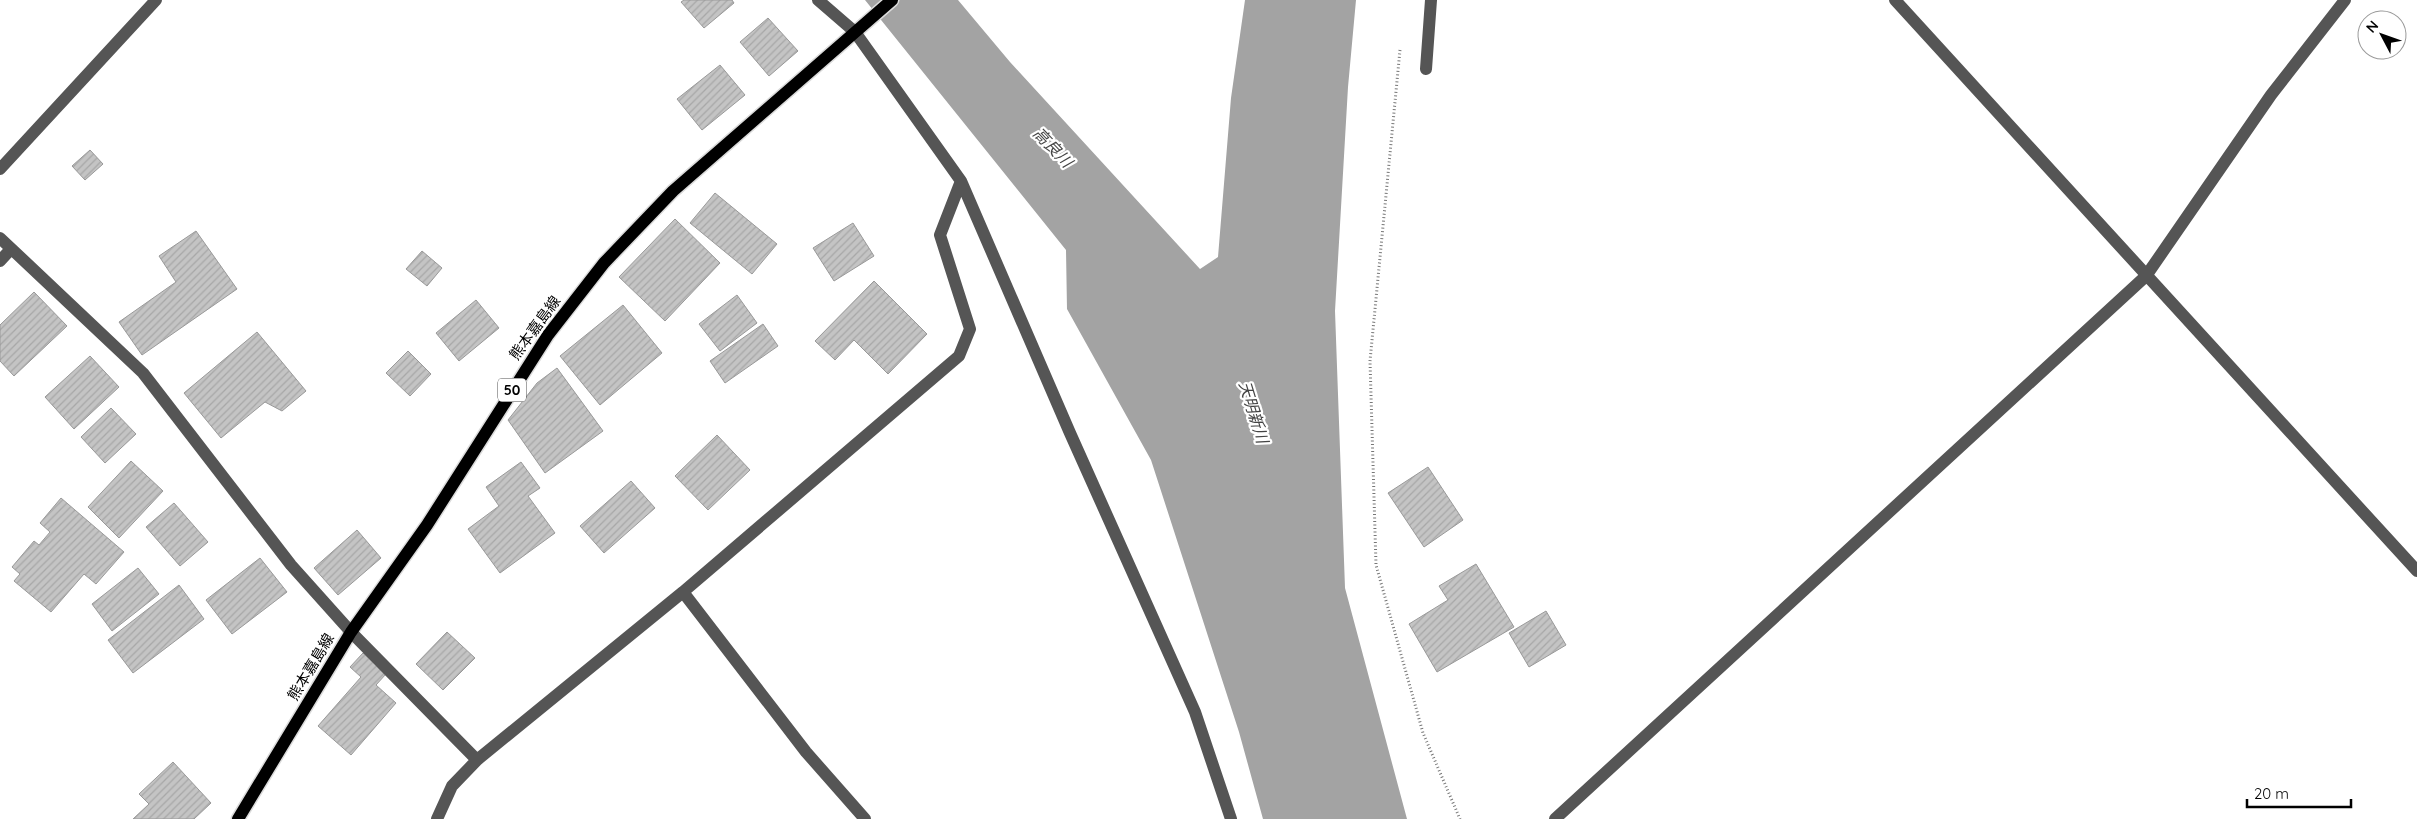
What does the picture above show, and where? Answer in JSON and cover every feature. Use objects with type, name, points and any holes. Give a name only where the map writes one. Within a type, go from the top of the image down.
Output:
[{"type":"main road","name":"熊本嘉島線","points":[[238,819],[351,632],[427,525],[548,335],[604,264],[673,191],[892,0]]},
{"type":"street","points":[[0,169],[156,0]]},
{"type":"street","points":[[818,0],[859,29],[961,181],[1194,712],[1231,819]]},
{"type":"street","points":[[1426,69],[1431,0]]},
{"type":"street","points":[[1895,0],[2417,571]]},
{"type":"street","points":[[1555,819],[2146,276],[2271,95],[2345,0]]},
{"type":"street","points":[[436,819],[452,786],[477,760],[682,592],[959,356],[970,329],[940,235],[961,181]]},
{"type":"street","points":[[0,238],[143,373],[291,565],[351,632],[477,760]]},
{"type":"street","points":[[0,262],[11,249]]},
{"type":"street","points":[[682,592],[806,752],[865,819]]},
{"type":"path","points":[[1400,49],[1370,361],[1376,565],[1423,734],[1460,819]]},
{"type":"water","points":[[865,0],[958,0],[1010,62],[1200,269],[1218,257],[1231,98],[1245,0],[1356,0],[1348,87],[1335,311],[1345,588],[1407,819],[1263,819],[1239,732],[1151,460],[1067,309],[1066,250]]},
{"type":"building","points":[[684,0],[732,0],[734,3],[704,28],[681,2]]},
{"type":"building","points":[[768,18],[798,51],[769,76],[740,42]]},
{"type":"building","points":[[720,65],[745,95],[702,130],[677,99]]},
{"type":"building","points":[[90,150],[103,164],[85,180],[72,166]]},
{"type":"building","points":[[715,193],[777,244],[752,274],[690,223]]},
{"type":"building","points":[[675,219],[720,263],[665,321],[619,277]]},
{"type":"building","points":[[853,223],[874,256],[834,281],[813,248]]},
{"type":"building","points":[[196,231],[237,289],[142,355],[119,322],[176,282],[159,256]]},
{"type":"building","points":[[422,251],[442,268],[427,286],[406,269]]},
{"type":"building","points":[[874,281],[927,334],[888,374],[854,340],[835,360],[815,341]]},
{"type":"building","points":[[34,292],[67,326],[14,376],[0,361],[0,325]]},
{"type":"building","points":[[737,295],[757,323],[720,351],[699,324]]},
{"type":"building","points":[[476,300],[499,328],[459,361],[436,333]]},
{"type":"building","points":[[623,305],[662,353],[600,405],[560,356]]},
{"type":"building","points":[[763,324],[778,346],[725,383],[710,361]]},
{"type":"building","points":[[257,332],[306,391],[282,411],[265,402],[221,438],[184,393]]},
{"type":"building","points":[[408,351],[431,374],[410,396],[386,373]]},
{"type":"building","points":[[90,356],[119,387],[74,429],[45,397]]},
{"type":"building","points":[[557,368],[603,431],[545,473],[508,420],[537,383]]},
{"type":"building","points":[[111,408],[136,434],[105,463],[81,437]]},
{"type":"building","points":[[717,435],[750,470],[708,510],[675,476]]},
{"type":"building","points":[[131,461],[163,491],[119,538],[88,507]]},
{"type":"building","points":[[521,462],[540,488],[528,496],[555,533],[500,573],[468,529],[499,506],[486,487]]},
{"type":"building","points":[[1428,467],[1463,520],[1424,547],[1388,493]]},
{"type":"building","points":[[631,481],[655,508],[604,553],[580,526]]},
{"type":"building","points":[[61,498],[124,552],[96,584],[84,574],[51,612],[14,581],[20,574],[12,567],[34,541],[39,545],[50,532],[40,523]]},
{"type":"building","points":[[174,503],[208,542],[180,566],[146,527]]},
{"type":"building","points":[[357,530],[381,558],[338,595],[314,568]]},
{"type":"building","points":[[260,558],[287,592],[232,634],[206,600]]},
{"type":"building","points":[[1476,564],[1514,627],[1437,672],[1409,624],[1448,600],[1439,586]]},
{"type":"building","points":[[138,568],[159,594],[112,631],[92,604]]},
{"type":"building","points":[[179,585],[204,619],[133,673],[108,640]]},
{"type":"building","points":[[1546,611],[1566,645],[1529,667],[1509,633]]},
{"type":"building","points":[[447,632],[475,658],[443,690],[416,664]]},
{"type":"building","points":[[363,653],[386,674],[376,685],[396,703],[351,755],[318,726],[361,677],[350,667]]},
{"type":"building","points":[[173,762],[211,803],[194,819],[133,819],[149,804],[139,794]]},
{"type":"water label","name":"高良川","points":[[1053,147]]},
{"type":"water label","name":"天明新川","points":[[1254,412]]}]
